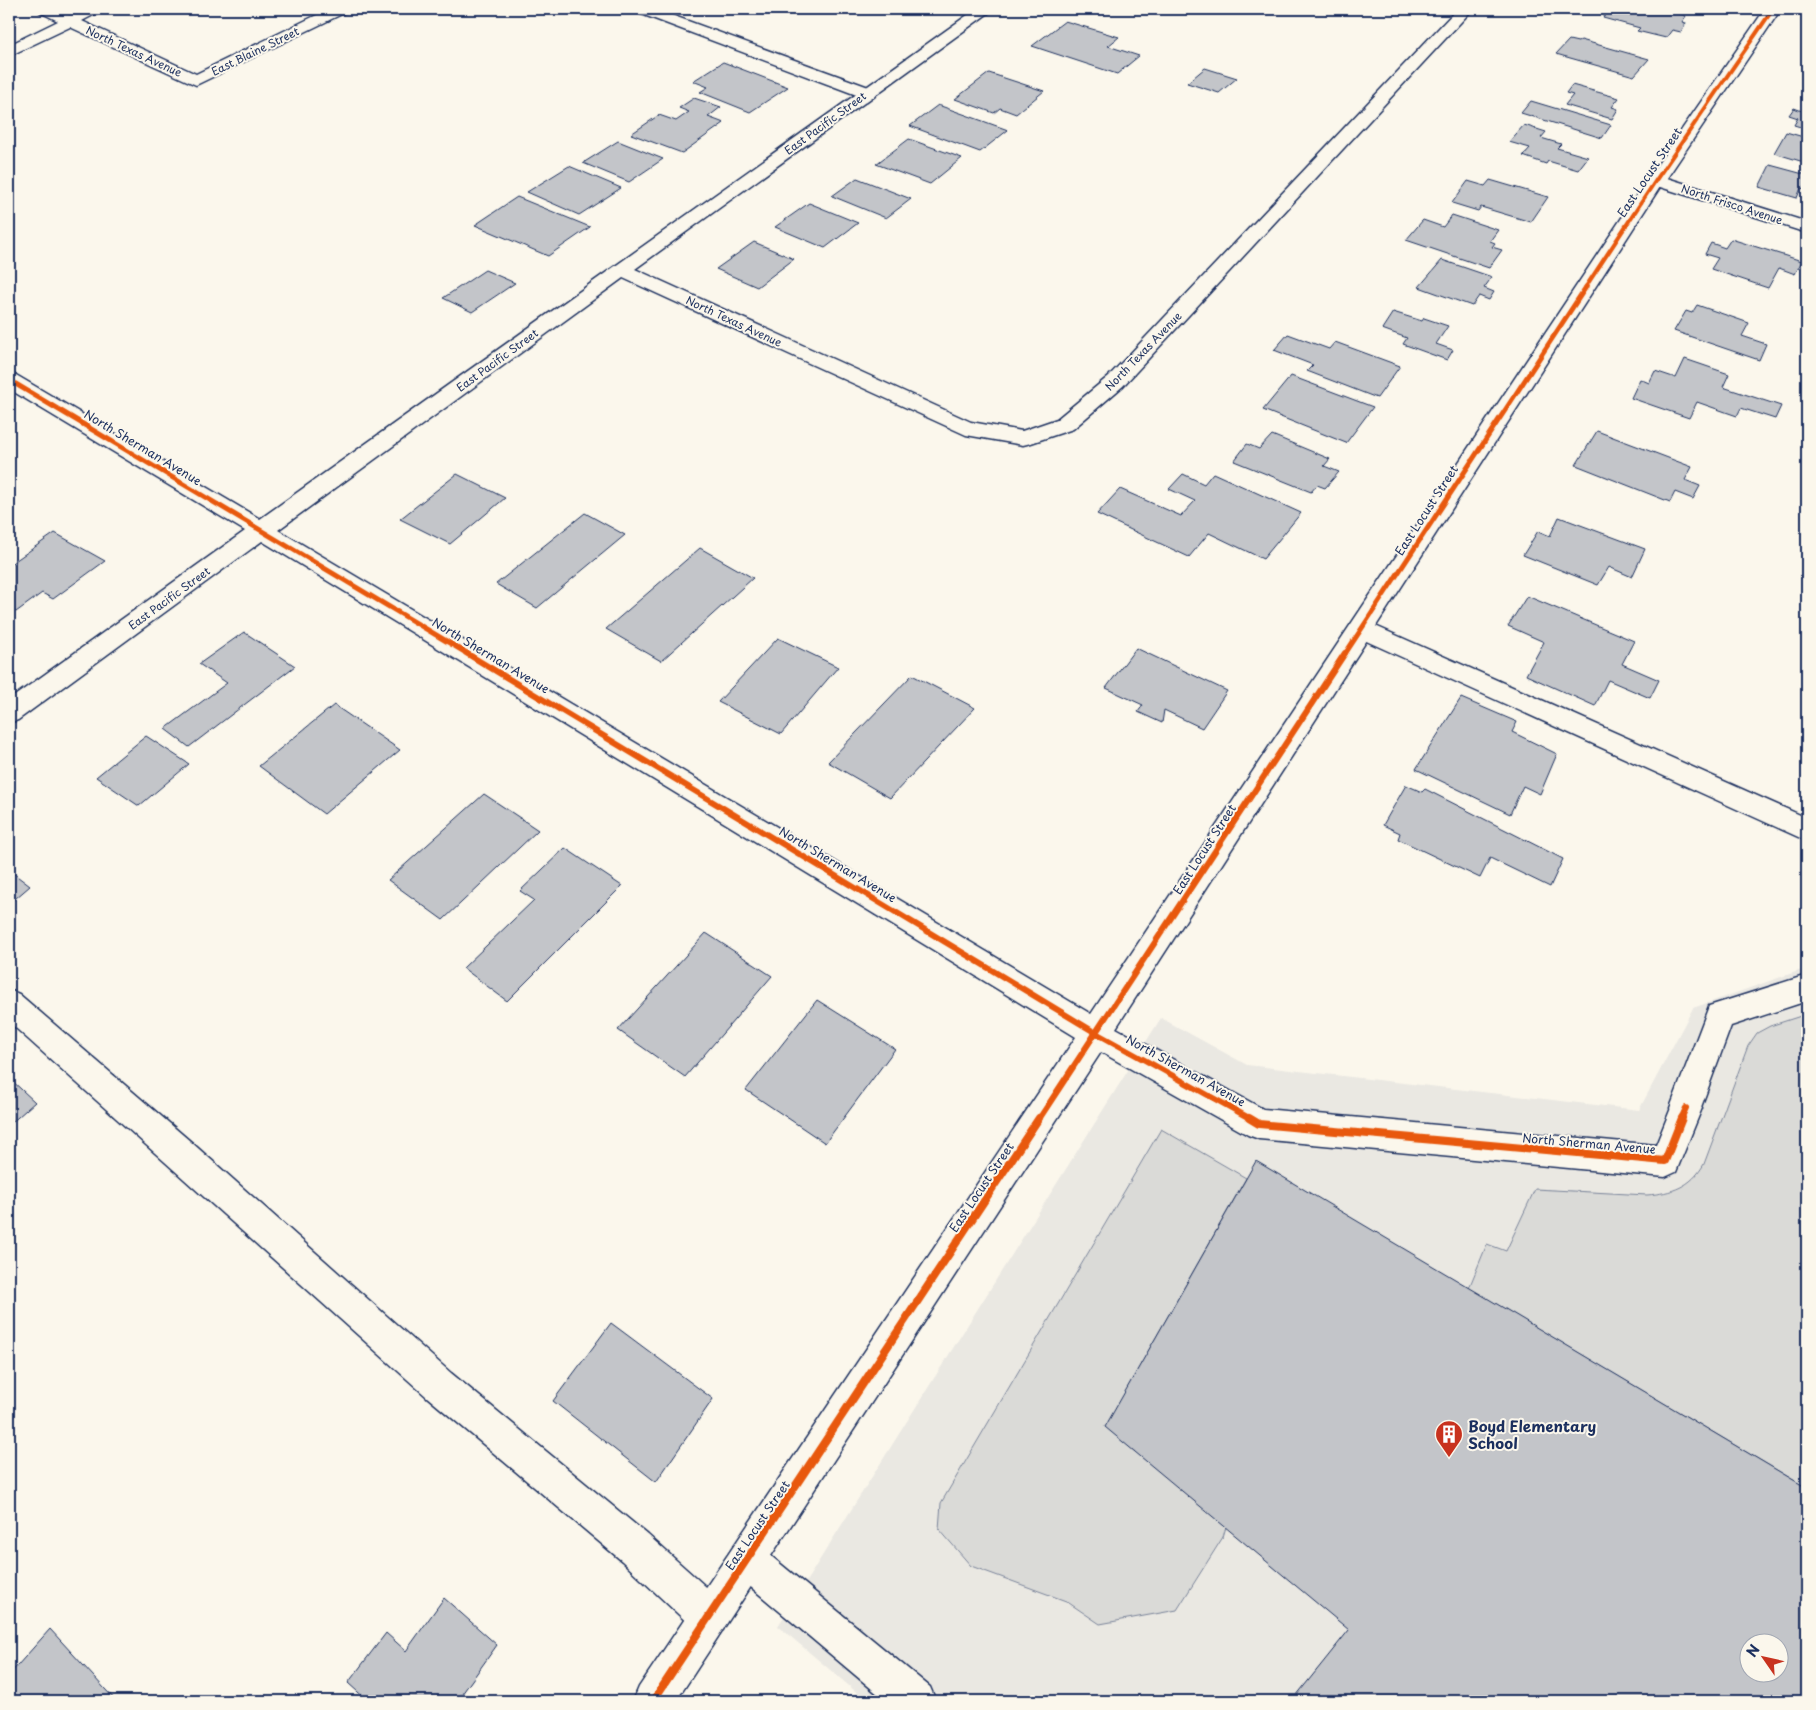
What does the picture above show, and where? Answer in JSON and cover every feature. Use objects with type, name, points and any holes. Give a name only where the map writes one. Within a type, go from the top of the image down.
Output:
[{"type":"street","name":"North Texas Avenue","points":[[45,9],[196,80]]},
{"type":"street","points":[[9,51],[94,9]]},
{"type":"street","name":"East Blaine Street","points":[[196,80],[341,9]]},
{"type":"street","points":[[641,9],[868,93]]},
{"type":"street","name":"East Pacific Street","points":[[9,713],[621,270],[986,9]]},
{"type":"street","name":"North Texas Avenue","points":[[621,270],[966,428],[1023,438],[1065,424],[1116,381],[1465,9]]},
{"type":"street","name":"East Locust Street","points":[[653,1701],[1096,1033],[1656,180],[1773,9]]},
{"type":"street","name":"North Frisco Avenue","points":[[1656,180],[1807,228]]},
{"type":"street","name":"North Sherman Avenue","points":[[9,380],[262,530],[1096,1033],[1259,1124],[1665,1161],[1720,1016],[1807,988]]},
{"type":"street","points":[[1362,629],[1807,830]]},
{"type":"street","points":[[9,1003],[187,1159],[439,1385],[635,1548],[709,1616]]},
{"type":"street","points":[[747,1560],[916,1701]]},
{"type":"shaded area","points":[[1807,968],[1807,1701],[867,1701],[778,1626],[1161,1018],[1247,1065],[1639,1110],[1693,1008]]},
{"type":"shaded area","points":[[1807,1014],[1807,1488],[1469,1288],[1487,1244],[1506,1251],[1535,1189],[1647,1195],[1665,1193],[1687,1183],[1699,1172],[1704,1164],[1748,1046],[1757,1033],[1770,1026]]},
{"type":"shaded area","points":[[1161,1129],[1246,1178],[1128,1387],[1226,1527],[1223,1537],[1177,1610],[1100,1624],[1066,1601],[971,1566],[939,1529],[941,1503]]},
{"type":"building","points":[[1610,9],[1666,9],[1686,16],[1682,22],[1686,23],[1681,32],[1672,30],[1666,38],[1637,31],[1640,28],[1603,18]]},
{"type":"building","points":[[1065,21],[1119,37],[1108,46],[1139,56],[1117,74],[1032,46]]},
{"type":"building","points":[[1569,40],[1578,42],[1581,40],[1649,59],[1634,76],[1556,54]]},
{"type":"building","points":[[723,62],[788,87],[750,112],[700,92],[708,87],[693,81]]},
{"type":"building","points":[[1205,68],[1237,78],[1219,93],[1187,83]]},
{"type":"building","points":[[989,73],[1044,91],[1016,114],[1000,108],[994,113],[955,99]]},
{"type":"building","points":[[1572,85],[1619,98],[1612,107],[1618,109],[1612,119],[1565,105],[1573,95],[1566,93]]},
{"type":"building","points":[[694,98],[721,107],[708,117],[724,123],[682,153],[631,134],[659,115],[676,121],[689,112],[679,108]]},
{"type":"building","points":[[1531,101],[1611,125],[1602,138],[1521,113]]},
{"type":"building","points":[[938,105],[1008,130],[980,152],[910,126]]},
{"type":"building","points":[[1805,106],[1807,107],[1807,129],[1794,125],[1798,118],[1789,115],[1794,108],[1802,111]]},
{"type":"building","points":[[1524,125],[1546,132],[1541,138],[1561,144],[1557,148],[1588,157],[1578,170],[1548,161],[1546,164],[1523,156],[1530,148],[1509,142]]},
{"type":"building","points":[[1786,132],[1807,138],[1807,163],[1774,153]]},
{"type":"building","points":[[909,139],[962,158],[930,184],[876,164]]},
{"type":"building","points":[[618,141],[663,159],[629,182],[583,163]]},
{"type":"building","points":[[1770,165],[1807,175],[1807,190],[1801,188],[1797,198],[1759,187]]},
{"type":"building","points":[[569,166],[621,188],[579,215],[527,192]]},
{"type":"building","points":[[857,178],[911,199],[886,218],[832,196]]},
{"type":"building","points":[[1490,180],[1548,197],[1531,222],[1481,207],[1478,211],[1452,203],[1468,181],[1485,186]]},
{"type":"building","points":[[517,197],[590,227],[548,256],[475,225]]},
{"type":"building","points":[[809,203],[858,223],[825,248],[775,227]]},
{"type":"building","points":[[1452,215],[1498,230],[1490,241],[1495,243],[1492,247],[1502,250],[1489,268],[1406,240],[1423,220],[1443,227]]},
{"type":"building","points":[[1731,239],[1802,261],[1795,274],[1779,268],[1768,288],[1711,269],[1718,258],[1705,254],[1711,243],[1725,248]]},
{"type":"building","points":[[754,242],[794,259],[757,287],[716,269]]},
{"type":"building","points":[[1442,260],[1492,277],[1484,288],[1494,292],[1489,300],[1479,296],[1472,306],[1419,287]]},
{"type":"building","points":[[485,270],[515,283],[472,312],[443,298]]},
{"type":"building","points":[[1697,305],[1749,323],[1742,336],[1766,344],[1759,360],[1674,331],[1686,311],[1692,313]]},
{"type":"building","points":[[1393,312],[1422,321],[1424,318],[1448,326],[1436,344],[1453,350],[1447,360],[1403,344],[1407,338],[1382,329]]},
{"type":"building","points":[[1288,334],[1329,349],[1335,342],[1400,366],[1377,398],[1307,371],[1313,365],[1274,350]]},
{"type":"building","points":[[1685,359],[1729,374],[1723,387],[1781,406],[1775,419],[1741,408],[1737,416],[1697,402],[1689,418],[1631,398],[1640,379],[1649,383],[1655,371],[1676,378]]},
{"type":"building","points":[[1291,376],[1373,407],[1346,443],[1263,410]]},
{"type":"building","points":[[1597,431],[1692,467],[1685,480],[1700,486],[1693,499],[1675,492],[1670,502],[1576,465]]},
{"type":"building","points":[[1272,435],[1330,459],[1324,466],[1339,472],[1325,488],[1317,485],[1311,492],[1234,461],[1247,444],[1259,449]]},
{"type":"building","points":[[1213,473],[1301,513],[1263,559],[1209,533],[1189,557],[1097,514],[1120,489],[1181,516],[1195,501],[1169,489],[1183,474],[1204,484]]},
{"type":"building","points":[[457,474],[505,498],[450,544],[400,519]]},
{"type":"building","points":[[585,513],[625,535],[537,608],[496,584]]},
{"type":"building","points":[[1559,517],[1645,549],[1632,577],[1609,567],[1598,585],[1523,555],[1538,531],[1550,536]]},
{"type":"building","points":[[55,533],[105,561],[53,599],[42,593],[16,612],[9,608],[9,565]]},
{"type":"building","points":[[700,548],[753,578],[661,661],[606,629]]},
{"type":"building","points":[[1527,596],[1634,641],[1622,664],[1659,680],[1650,698],[1608,680],[1595,706],[1526,675],[1544,642],[1508,626]]},
{"type":"building","points":[[244,632],[295,666],[189,747],[165,729],[227,683],[199,664]]},
{"type":"building","points":[[778,638],[838,667],[781,734],[718,702]]},
{"type":"building","points":[[1136,648],[1227,691],[1202,728],[1164,710],[1162,723],[1138,712],[1143,705],[1106,688]]},
{"type":"building","points":[[912,675],[975,708],[890,798],[828,762]]},
{"type":"building","points":[[1461,698],[1517,722],[1512,732],[1557,754],[1540,794],[1523,786],[1510,814],[1416,769]]},
{"type":"building","points":[[334,705],[400,750],[324,814],[259,766]]},
{"type":"building","points":[[146,736],[189,764],[139,806],[96,777]]},
{"type":"building","points":[[1406,785],[1422,792],[1425,789],[1563,859],[1550,887],[1490,858],[1480,878],[1398,839],[1400,833],[1383,825]]},
{"type":"building","points":[[484,794],[538,830],[443,920],[388,880]]},
{"type":"building","points":[[565,848],[622,886],[507,1001],[463,968],[534,900],[520,891]]},
{"type":"building","points":[[9,870],[30,886],[9,904]]},
{"type":"building","points":[[706,933],[772,976],[685,1077],[618,1030]]},
{"type":"building","points":[[817,1000],[895,1049],[825,1143],[746,1090]]},
{"type":"building","points":[[9,1078],[35,1102],[9,1125]]},
{"type":"building","name":"Boyd Elementary School","points":[[1256,1161],[1807,1488],[1807,1701],[1292,1701],[1349,1630],[1105,1427]]},
{"type":"building","points":[[611,1323],[713,1399],[656,1482],[553,1401]]},
{"type":"building","points":[[444,1598],[497,1645],[457,1701],[368,1701],[348,1683],[386,1633],[406,1651]]},
{"type":"building","points":[[50,1629],[116,1701],[9,1701],[9,1675]]},
{"type":"cycle path","points":[[653,1701],[1096,1033],[1656,180],[1773,9]]},
{"type":"cycle path","points":[[9,380],[1096,1033],[1259,1124],[1665,1161],[1686,1108]]},
{"type":"place","name":"Boyd Elementary School","points":[[1449,1458]]}]
